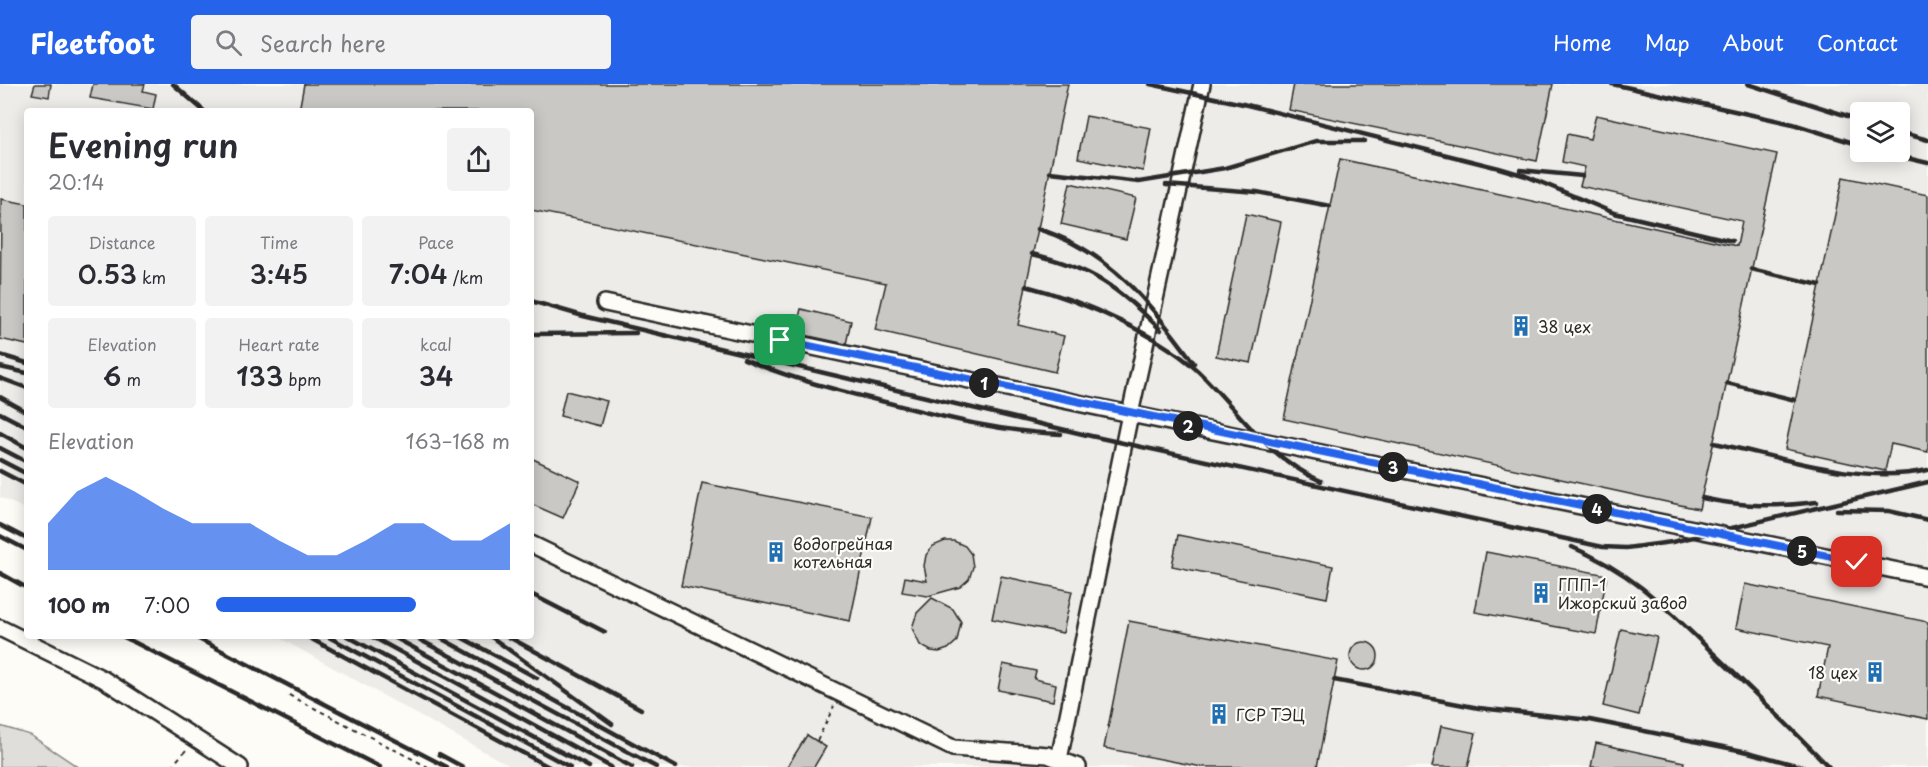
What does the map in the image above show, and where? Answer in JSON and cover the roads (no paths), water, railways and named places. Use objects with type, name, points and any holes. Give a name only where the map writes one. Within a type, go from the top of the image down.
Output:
[{"type":"lane","points":[[1059,759],[1130,414],[1202,84]]},
{"type":"lane","points":[[605,303],[1130,414],[1928,577]]},
{"type":"lane","points":[[534,545],[953,748],[1048,754],[1078,767]]},
{"type":"lane","points":[[0,628],[103,679],[240,767]]},
{"type":"railway","points":[[173,84],[201,108]]},
{"type":"railway","points":[[1150,84],[1243,104],[1499,168],[1526,176],[1614,213],[1732,241]]},
{"type":"railway","points":[[1612,84],[1793,124],[1850,142]]},
{"type":"railway","points":[[1748,84],[1850,117]]},
{"type":"railway","points":[[1910,135],[1928,140]]},
{"type":"railway","points":[[1050,172],[1139,182],[1225,168],[1316,141],[1364,141]]},
{"type":"railway","points":[[1910,159],[1928,163]]},
{"type":"railway","points":[[1520,170],[1582,176]]},
{"type":"railway","points":[[1166,185],[1257,192],[1330,206]]},
{"type":"railway","points":[[1038,229],[1063,238],[1086,251],[1127,282],[1162,321],[1194,363]]},
{"type":"railway","points":[[1032,254],[1088,273],[1117,291],[1161,330]]},
{"type":"railway","points":[[1751,269],[1820,285]]},
{"type":"railway","points":[[1026,286],[1096,310],[1121,321],[1168,348],[1205,378],[1272,449],[1303,472],[1321,481]]},
{"type":"railway","points":[[534,302],[583,316],[1091,436],[1603,547],[1626,548],[1672,542],[1928,482]]},
{"type":"railway","points":[[534,334],[636,333]]},
{"type":"railway","points":[[0,355],[24,362]]},
{"type":"railway","points":[[744,359],[816,384],[932,414],[996,427],[1061,434]]},
{"type":"railway","points":[[0,367],[24,372]]},
{"type":"railway","points":[[0,378],[24,387]]},
{"type":"railway","points":[[1727,383],[1795,400]]},
{"type":"railway","points":[[0,397],[24,410]]},
{"type":"railway","points":[[0,413],[24,425]]},
{"type":"railway","points":[[0,433],[24,446]]},
{"type":"railway","points":[[1714,443],[1847,472],[1901,474],[1928,470]]},
{"type":"railway","points":[[0,448],[24,460]]},
{"type":"railway","points":[[0,460],[24,472]]},
{"type":"railway","points":[[0,471],[24,483]]},
{"type":"railway","points":[[1702,498],[1760,505],[1817,502]]},
{"type":"railway","points":[[1837,510],[1889,511],[1928,520]]},
{"type":"railway","points":[[0,525],[24,537]]},
{"type":"railway","points":[[0,536],[24,548]]},
{"type":"railway","points":[[1572,547],[1614,568],[1649,593],[1829,767]]},
{"type":"railway","points":[[0,573],[24,586]]},
{"type":"railway","points":[[534,596],[605,632]]},
{"type":"railway","points":[[128,639],[380,767]]},
{"type":"railway","points":[[199,639],[447,767]]},
{"type":"railway","points":[[312,639],[549,767]]},
{"type":"railway","points":[[333,639],[570,767]]},
{"type":"railway","points":[[353,639],[589,767]]},
{"type":"railway","points":[[376,639],[611,767]]},
{"type":"railway","points":[[397,639],[632,767]]},
{"type":"railway","points":[[419,639],[656,767]]},
{"type":"railway","points":[[442,639],[676,767]]},
{"type":"railway","points":[[465,639],[537,678]]},
{"type":"railway","points":[[494,639],[612,724]]},
{"type":"railway","points":[[513,639],[641,709]]},
{"type":"railway","points":[[1334,680],[1479,708],[1590,720],[1748,752],[1803,767]]},
{"type":"railway","points":[[439,754],[463,767]]},
{"type":"place","name":"38 цех","points":[[1521,326]]},
{"type":"place","name":"водогрейная котельная","points":[[776,552]]},
{"type":"place","name":"ГПП-1 Ижорский завод","points":[[1541,593]]},
{"type":"place","name":"18 цех","points":[[1875,672]]},
{"type":"place","name":"ГСР ТЭЦ","points":[[1219,714]]}]
